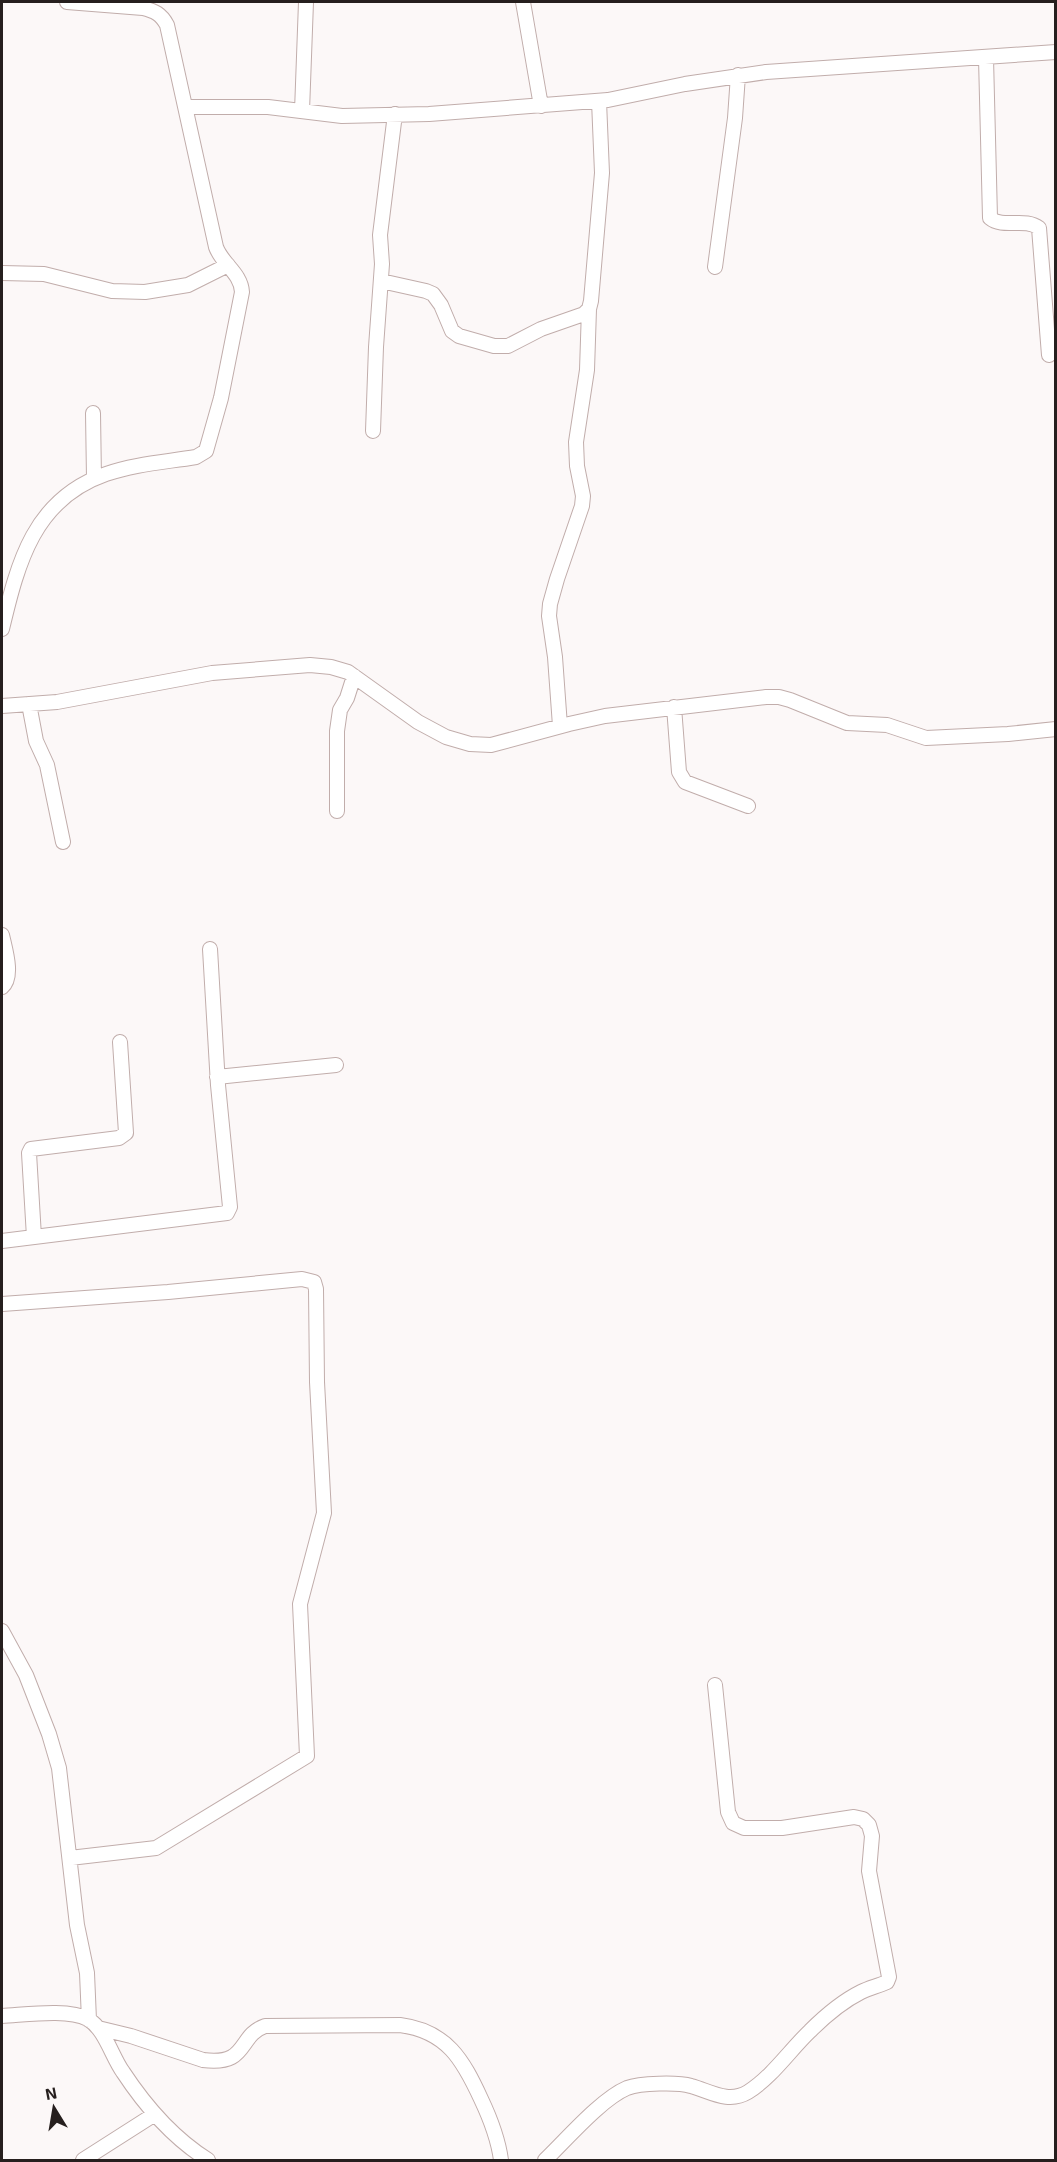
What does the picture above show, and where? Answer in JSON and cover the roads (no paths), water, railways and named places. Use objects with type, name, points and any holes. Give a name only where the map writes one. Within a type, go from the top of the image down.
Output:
[{"type":"street","points":[[2,629],[25,549],[62,496],[80,484],[120,470],[196,457],[206,451],[221,398],[242,292],[238,277],[221,258],[216,247],[167,25],[162,16],[154,10],[143,8],[68,2]]},
{"type":"street","points":[[302,111],[306,2]]},
{"type":"street","points":[[523,2],[541,106]]},
{"type":"street","points":[[186,107],[268,106],[342,116],[541,106],[599,101],[738,75],[804,68],[1056,52]]},
{"type":"street","points":[[986,58],[990,218],[995,222],[1032,224],[1038,228],[1049,355]]},
{"type":"street","points":[[715,267],[735,118],[738,75]]},
{"type":"street","points":[[560,726],[555,657],[549,616],[556,579],[582,506],[583,496],[577,466],[576,442],[587,370],[589,309],[602,173],[599,101]]},
{"type":"street","points":[[373,431],[375,347],[381,281],[380,235],[395,114]]},
{"type":"street","points":[[2,273],[44,274],[112,291],[145,292],[188,285],[228,265]]},
{"type":"street","points":[[381,281],[433,294],[452,331],[459,336],[500,347],[516,342],[541,329],[585,314],[589,309]]},
{"type":"street","points":[[93,413],[94,479]]},
{"type":"street","points":[[2,706],[57,702],[180,678],[310,665],[331,667],[354,676],[418,723],[446,737],[470,744],[491,745],[604,716],[779,697],[847,723],[887,725],[926,738],[1056,729]]},
{"type":"street","points":[[337,811],[339,714],[354,676]]},
{"type":"street","points":[[29,704],[36,741],[47,765],[63,842]]},
{"type":"street","points":[[674,707],[681,778],[685,782],[748,806]]},
{"type":"street","points":[[2,935],[8,974],[5,985],[2,987]]},
{"type":"street","points":[[2,1240],[227,1213],[230,1207],[218,1077],[210,949]]},
{"type":"street","points":[[34,1237],[28,1153],[31,1149],[119,1138],[126,1133],[120,1042]]},
{"type":"street","points":[[218,1077],[336,1065]]},
{"type":"street","points":[[2,1304],[302,1280],[314,1282],[316,1289],[317,1382],[324,1513],[300,1604],[307,1756],[156,1848],[70,1858]]},
{"type":"street","points":[[2,1631],[26,1675],[49,1734],[59,1768],[76,1925],[88,1982],[93,2024],[120,2069],[155,2114],[179,2139],[208,2160]]},
{"type":"street","points":[[545,2160],[617,2094],[636,2085],[679,2084],[721,2097],[746,2093],[762,2080],[812,2029],[849,1999],[886,1982],[889,1977],[869,1871],[872,1836],[869,1825],[863,1819],[854,1817],[782,1828],[744,1828],[733,1822],[728,1812],[715,1685]]},
{"type":"street","points":[[2,2016],[65,2014],[80,2016],[93,2024],[215,2062],[239,2053],[252,2034],[265,2026],[400,2025],[414,2027],[429,2032],[460,2059],[497,2134],[501,2160]]},
{"type":"street","points":[[83,2160],[155,2114]]}]
